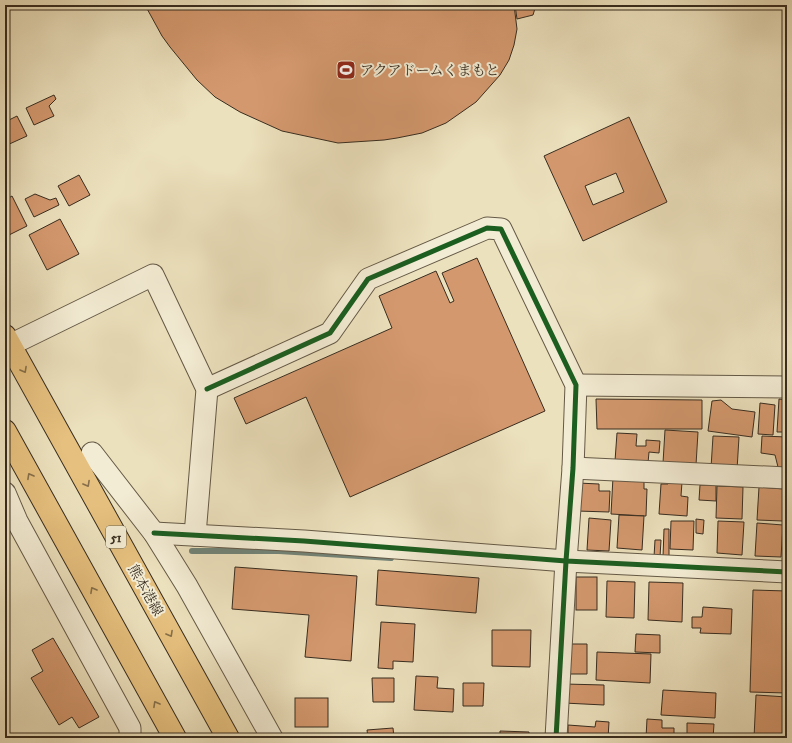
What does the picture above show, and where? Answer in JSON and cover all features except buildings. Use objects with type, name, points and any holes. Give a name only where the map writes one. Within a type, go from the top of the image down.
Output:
[{"type":"main road","name":"熊本港線","points":[[7,341],[228,738]]},
{"type":"main road","points":[[5,431],[175,738]]},
{"type":"street","points":[[207,389],[330,333],[368,279],[487,228],[500,229],[576,385],[573,468],[556,738]]},
{"type":"street","points":[[7,341],[153,275],[207,389],[195,535]]},
{"type":"street","points":[[576,385],[787,388]]},
{"type":"street","points":[[92,453],[154,533],[187,586],[272,738]]},
{"type":"street","points":[[573,468],[787,478]]},
{"type":"street","points":[[5,493],[11,523],[130,728],[130,738]]},
{"type":"street","points":[[154,533],[304,541],[566,561],[787,572]]},
{"type":"waterway","points":[[192,551],[279,551],[391,558]]},
{"type":"cycle path","points":[[207,389],[330,333],[368,279],[487,228],[501,229],[576,385],[573,468],[556,738]]},
{"type":"cycle path","points":[[154,533],[304,541],[566,561],[787,572]]},
{"type":"place","name":"アクアドームくまもと","points":[[346,70]]}]
